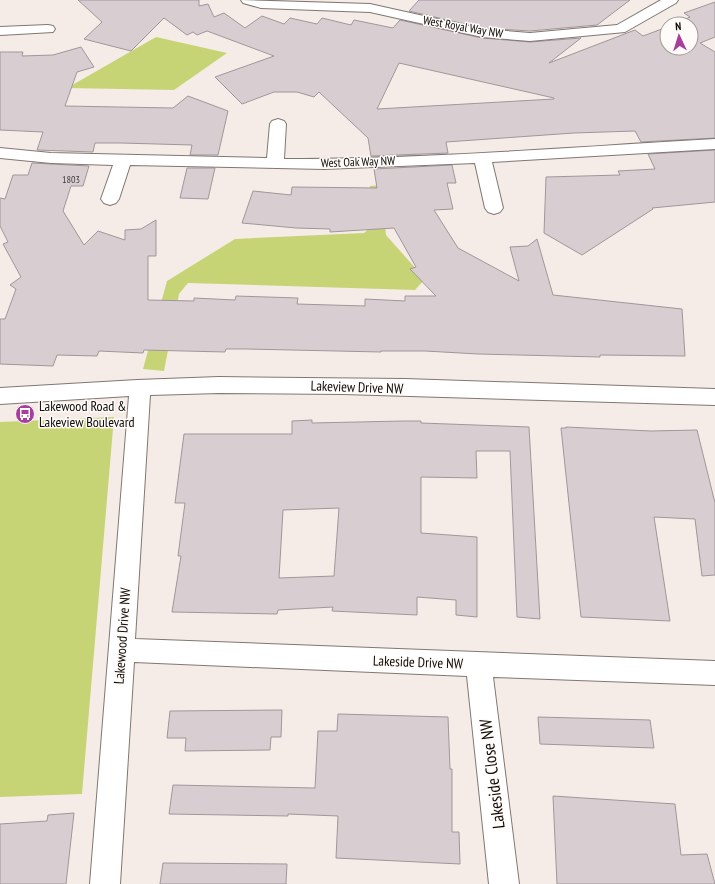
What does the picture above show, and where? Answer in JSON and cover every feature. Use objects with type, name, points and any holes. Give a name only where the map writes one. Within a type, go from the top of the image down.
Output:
[{"type":"street","name":"West Royal Way NW","points":[[248,0],[261,4],[370,8],[482,33],[530,37],[620,29],[671,0]]},
{"type":"street","points":[[0,31],[48,29]]},
{"type":"street","points":[[275,164],[278,124]]},
{"type":"street","name":"West Oak Way NW","points":[[0,153],[51,158],[275,164],[482,157],[715,144]]},
{"type":"street","points":[[482,157],[494,208]]},
{"type":"street","points":[[110,199],[124,159]]},
{"type":"street","name":"Lakeview Drive NW","points":[[0,396],[217,385],[297,385],[715,397]]},
{"type":"street","name":"Lakewood Drive NW","points":[[105,884],[140,388]]},
{"type":"street","name":"Lakeside Drive NW","points":[[121,650],[715,673]]},
{"type":"street","name":"Lakeside Close NW","points":[[479,665],[504,884]]},
{"type":"green space","points":[[156,37],[227,53],[174,90],[67,88]]},
{"type":"green space","points":[[381,185],[386,235],[425,279],[415,290],[188,283],[179,294],[164,371],[143,369],[167,281],[235,239],[364,233],[373,225],[370,186]]},
{"type":"green space","points":[[114,417],[82,794],[0,797],[0,422]]},
{"type":"building","points":[[78,0],[199,0],[199,6],[208,4],[214,17],[224,13],[245,28],[262,16],[284,24],[290,18],[317,24],[322,18],[351,25],[354,20],[393,28],[400,20],[482,38],[530,42],[581,38],[549,63],[635,30],[643,36],[659,30],[659,56],[699,56],[699,16],[688,16],[684,13],[715,2],[715,37],[700,43],[715,52],[715,138],[641,142],[635,131],[574,133],[446,142],[448,153],[371,156],[368,138],[319,92],[314,97],[297,92],[274,92],[242,104],[215,77],[274,56],[207,31],[197,35],[193,32],[187,35],[164,18],[131,51],[84,39],[102,22]],"holes":[[[399,63],[554,99],[377,109]]]},
{"type":"building","points":[[419,0],[630,0],[597,25],[530,31],[482,28],[409,11]]},
{"type":"building","points":[[81,47],[94,67],[77,72],[65,106],[173,108],[188,96],[228,111],[218,155],[190,155],[192,145],[121,143],[95,143],[93,152],[37,150],[43,132],[0,130],[0,52],[23,52],[22,56],[53,55]]},
{"type":"building","points":[[715,150],[715,202],[652,208],[653,209],[582,255],[544,233],[546,177],[620,175],[618,171],[655,169],[648,154]]},
{"type":"building","points":[[32,163],[89,166],[83,186],[71,186],[63,211],[84,245],[98,231],[125,240],[125,230],[141,229],[156,220],[156,256],[148,256],[148,300],[194,301],[194,298],[235,300],[236,296],[298,298],[297,304],[365,306],[365,299],[405,301],[405,296],[436,296],[410,269],[416,267],[394,228],[330,232],[330,229],[296,228],[242,223],[253,191],[291,195],[292,187],[377,188],[374,169],[452,165],[456,183],[447,183],[453,209],[434,210],[458,248],[519,281],[510,247],[528,246],[537,239],[553,295],[682,309],[685,356],[600,355],[600,357],[425,351],[381,352],[226,349],[225,352],[144,350],[143,353],[99,351],[97,356],[57,355],[53,366],[0,364],[0,319],[5,319],[16,289],[10,285],[21,277],[3,244],[8,242],[0,226],[0,198],[5,199],[13,175],[28,175]]},
{"type":"building","points":[[187,168],[215,168],[208,199],[180,198]]},
{"type":"building","points":[[312,420],[312,423],[421,421],[421,423],[529,427],[540,619],[517,617],[510,451],[476,451],[477,478],[421,477],[421,533],[477,537],[477,617],[456,615],[456,600],[417,597],[417,615],[332,611],[333,607],[278,610],[277,614],[172,612],[181,556],[178,556],[185,503],[175,503],[184,434],[292,434],[292,421]],"holes":[[[339,508],[334,576],[279,578],[283,510]]]},
{"type":"building","points":[[561,428],[651,431],[697,430],[715,503],[715,575],[702,576],[695,519],[654,517],[670,621],[581,617]]},
{"type":"building","points":[[282,710],[281,737],[271,737],[270,750],[185,751],[186,738],[167,738],[170,711]]},
{"type":"building","points":[[338,714],[448,717],[450,769],[452,769],[452,832],[459,832],[460,864],[336,858],[338,816],[288,814],[288,816],[169,814],[173,785],[315,788],[318,731],[337,731]]},
{"type":"building","points":[[538,717],[650,720],[654,748],[540,744]]},
{"type":"building","points":[[553,796],[675,804],[681,855],[707,854],[715,884],[557,884]]},
{"type":"building","points":[[74,813],[66,884],[0,884],[0,824],[47,821],[48,815]]},
{"type":"building","points":[[163,863],[287,864],[286,884],[160,884]]},
{"type":"place","name":"Lakewood Road & Lakeview Boulevard","points":[[25,414]]}]
